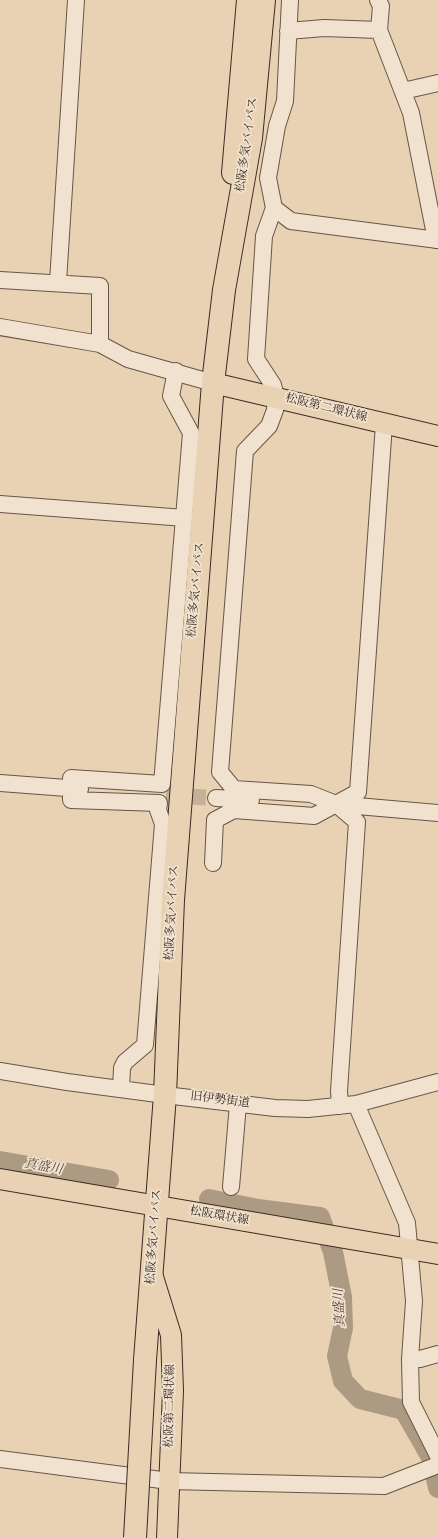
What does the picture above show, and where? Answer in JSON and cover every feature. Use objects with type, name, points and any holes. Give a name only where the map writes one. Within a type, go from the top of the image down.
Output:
[{"type":"highway","name":"松阪多気バイパス","points":[[135,1538],[145,1360],[153,1277],[165,1095],[173,900],[213,383],[224,290],[234,149],[248,0]]},
{"type":"highway","name":"松阪多気バイパス","points":[[224,290],[251,138],[264,0]]},
{"type":"main road","name":"松阪第二環状線","points":[[213,383],[276,396],[384,424],[438,436]]},
{"type":"main road","name":"松阪環状線","points":[[0,1179],[438,1254]]},
{"type":"main road","name":"松阪第二環状線","points":[[153,1277],[171,1335],[172,1391],[167,1538]]},
{"type":"street","points":[[58,282],[76,0]]},
{"type":"street","points":[[290,0],[285,101],[277,126],[268,178],[274,208],[264,236],[256,359],[274,385],[276,396],[275,410],[269,426],[245,451],[220,772],[234,788],[311,794],[336,804],[357,822],[339,1091],[348,1105],[403,1211],[407,1223],[408,1250],[414,1300],[410,1359],[411,1402],[438,1456]]},
{"type":"street","points":[[274,208],[291,221],[437,240],[411,113],[379,30],[381,6],[378,0]]},
{"type":"street","points":[[288,31],[324,28],[379,30]]},
{"type":"street","points":[[403,91],[438,83]]},
{"type":"street","points":[[0,280],[58,282],[100,286],[100,344]]},
{"type":"street","points":[[0,327],[100,344],[128,359],[176,371],[213,383]]},
{"type":"street","points":[[121,1089],[122,1068],[125,1062],[145,1045],[163,824],[158,810],[159,803],[71,800],[70,788],[71,778],[162,784],[191,433],[171,396],[176,371]]},
{"type":"street","points":[[213,862],[215,820],[234,810],[314,816],[358,792],[384,424]]},
{"type":"street","points":[[0,504],[185,518]]},
{"type":"street","points":[[0,783],[166,795]]},
{"type":"street","points":[[216,798],[336,804],[438,813]]},
{"type":"street","name":"旧伊勢街道","points":[[0,1071],[165,1095],[238,1104],[308,1110],[348,1105],[438,1082]]},
{"type":"street","points":[[231,1187],[238,1104]]},
{"type":"street","points":[[410,1359],[420,1359],[438,1354]]},
{"type":"street","points":[[0,1459],[169,1481],[384,1486],[432,1468]]},
{"type":"waterway","name":"真盛川","points":[[0,1161],[109,1180]]},
{"type":"waterway","name":"真盛川","points":[[209,1199],[258,1209],[320,1217],[333,1252],[342,1297],[343,1328],[337,1356],[343,1381],[360,1399],[404,1410],[432,1459],[438,1488]]},
{"type":"tunnel","points":[[166,795],[216,798]]}]
